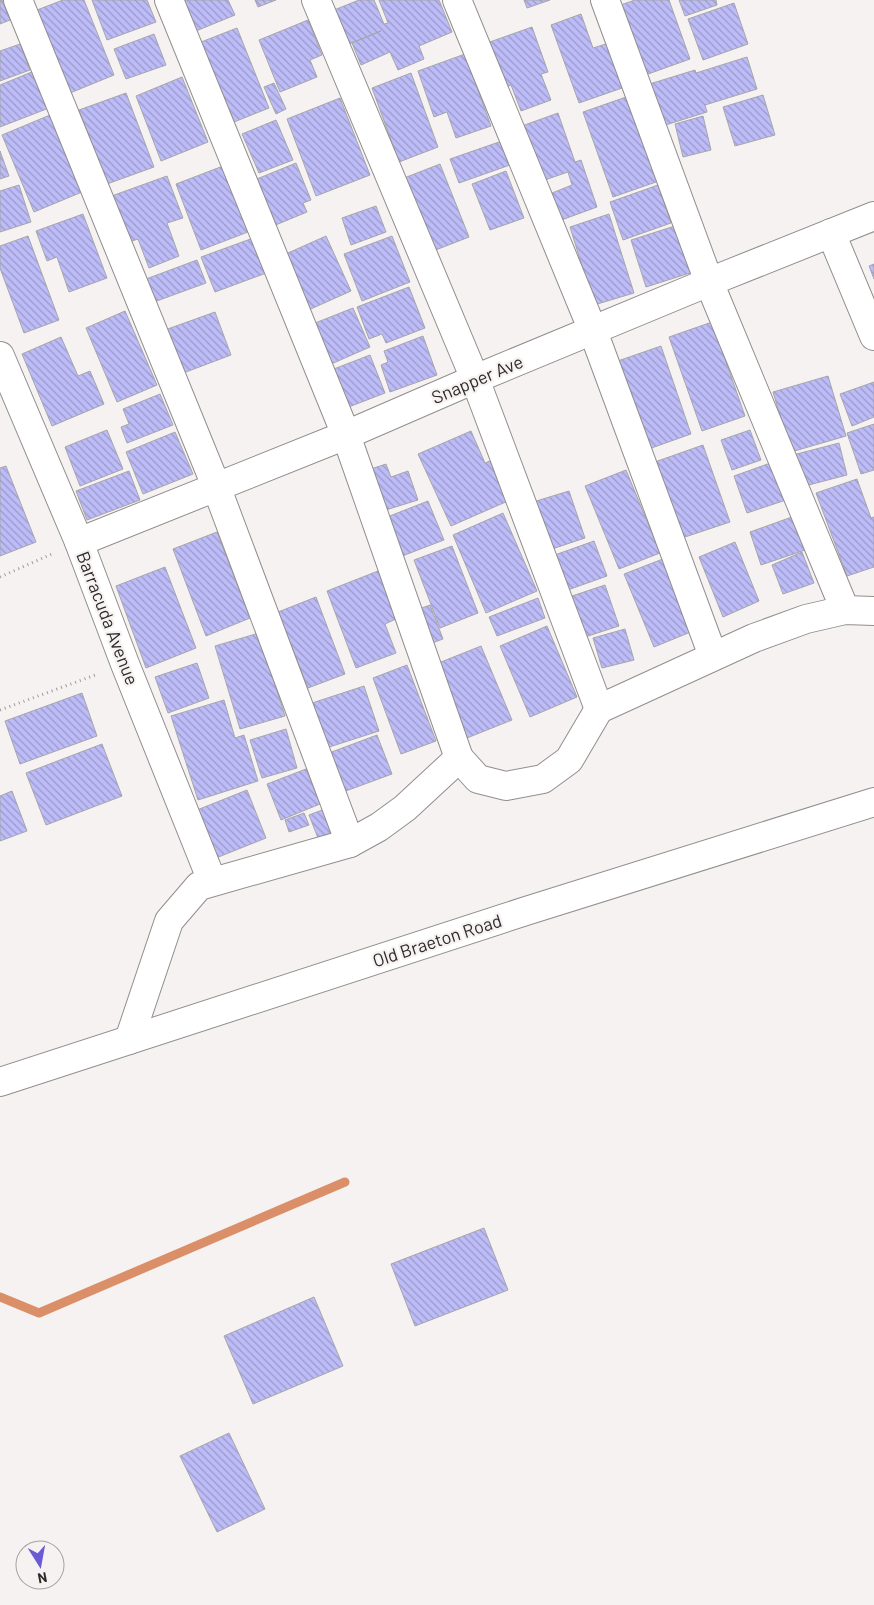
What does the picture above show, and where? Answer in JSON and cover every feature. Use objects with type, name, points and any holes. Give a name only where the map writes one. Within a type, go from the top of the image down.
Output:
[{"type":"street","points":[[18,0],[216,486],[350,843]]},
{"type":"street","points":[[169,0],[346,435],[459,758],[478,779],[506,786],[543,779],[569,760],[599,709],[754,638],[806,619],[845,610],[874,611]]},
{"type":"street","points":[[316,0],[475,379],[599,709]]},
{"type":"street","points":[[457,0],[593,331],[713,656]]},
{"type":"street","points":[[605,0],[709,282],[845,610]]},
{"type":"street","name":"Snapper Ave","points":[[79,542],[346,435],[475,379],[874,216]]},
{"type":"street","points":[[832,233],[874,336]]},
{"type":"street","name":"Barracuda Avenue","points":[[0,356],[79,542],[125,664],[212,881]]},
{"type":"street","points":[[129,1040],[168,921],[199,886],[350,843],[379,827],[406,808],[459,758]]},
{"type":"street","name":"Old Braeton Road","points":[[0,1082],[526,911],[874,802]]},
{"type":"path","points":[[0,577],[79,542]]},
{"type":"path","points":[[0,710],[125,664]]},
{"type":"building","points":[[0,0],[2,0],[10,20],[0,24]]},
{"type":"building","points":[[63,0],[84,0],[114,75],[70,93],[37,10]]},
{"type":"building","points":[[92,0],[147,0],[156,22],[107,40]]},
{"type":"building","points":[[178,0],[228,0],[235,15],[191,33]]},
{"type":"building","points":[[255,0],[276,0],[258,7]]},
{"type":"building","points":[[359,0],[374,0],[384,24],[388,23],[379,0],[439,0],[452,32],[419,46],[424,59],[398,70],[390,52],[361,65],[352,43],[381,31],[349,44],[334,10]]},
{"type":"building","points":[[524,0],[550,0],[527,8]]},
{"type":"building","points":[[635,0],[669,0],[690,59],[637,78],[612,8]]},
{"type":"building","points":[[679,0],[716,0],[717,5],[685,16]]},
{"type":"building","points":[[734,3],[748,44],[703,60],[688,19]]},
{"type":"building","points":[[581,14],[593,48],[609,43],[625,87],[579,103],[551,25]]},
{"type":"building","points":[[308,20],[322,55],[310,60],[317,77],[280,92],[259,40]]},
{"type":"building","points":[[532,27],[548,72],[541,74],[551,100],[521,111],[511,85],[503,88],[487,43]]},
{"type":"building","points":[[237,28],[269,108],[229,124],[196,44]]},
{"type":"building","points":[[154,34],[166,65],[126,79],[114,49]]},
{"type":"building","points":[[20,44],[30,70],[0,81],[0,51]]},
{"type":"building","points":[[465,54],[491,126],[456,138],[447,112],[434,117],[418,71]]},
{"type":"building","points":[[747,57],[757,89],[705,105],[707,112],[656,128],[643,86],[695,70],[696,73]]},
{"type":"building","points":[[34,71],[49,108],[0,127],[0,85]]},
{"type":"building","points":[[411,73],[438,147],[399,162],[372,88]]},
{"type":"building","points":[[182,77],[208,142],[161,161],[136,96]]},
{"type":"building","points":[[274,83],[286,109],[276,114],[264,87]]},
{"type":"building","points":[[126,93],[154,167],[107,184],[79,110]]},
{"type":"building","points":[[763,95],[775,135],[735,146],[723,107]]},
{"type":"building","points":[[629,96],[659,181],[613,197],[583,112]]},
{"type":"building","points":[[340,98],[370,175],[316,196],[287,119]]},
{"type":"building","points":[[558,113],[575,162],[581,160],[597,207],[556,222],[547,195],[572,185],[568,172],[539,182],[519,127]]},
{"type":"building","points":[[50,115],[82,192],[34,212],[2,135]]},
{"type":"building","points":[[703,116],[711,150],[683,157],[675,124]]},
{"type":"building","points":[[276,120],[293,160],[259,173],[242,134]]},
{"type":"building","points":[[502,141],[510,165],[459,183],[450,159]]},
{"type":"building","points":[[0,151],[9,176],[0,179]]},
{"type":"building","points":[[296,163],[311,200],[303,203],[307,212],[266,229],[247,183]]},
{"type":"building","points":[[440,164],[469,237],[428,253],[399,180]]},
{"type":"building","points":[[223,166],[248,232],[201,250],[176,184]]},
{"type":"building","points":[[506,171],[524,218],[490,230],[472,184]]},
{"type":"building","points":[[167,176],[183,218],[167,223],[179,256],[149,268],[138,239],[123,244],[106,198]]},
{"type":"building","points":[[19,185],[31,222],[0,232],[0,191]]},
{"type":"building","points":[[658,185],[671,223],[623,240],[610,202]]},
{"type":"building","points":[[376,206],[386,232],[351,245],[342,218]]},
{"type":"building","points":[[83,214],[107,278],[69,292],[57,257],[47,261],[36,231]]},
{"type":"building","points":[[609,214],[634,293],[594,305],[570,227]]},
{"type":"building","points":[[678,225],[693,272],[646,287],[631,240]]},
{"type":"building","points":[[28,236],[59,320],[24,333],[0,268],[0,246]]},
{"type":"building","points":[[326,236],[351,291],[304,312],[279,257]]},
{"type":"building","points":[[392,236],[410,282],[362,301],[344,254]]},
{"type":"building","points":[[256,237],[269,272],[215,292],[201,257]]},
{"type":"building","points":[[197,260],[206,283],[154,302],[146,279]]},
{"type":"building","points":[[874,264],[874,279],[869,266]]},
{"type":"building","points":[[409,287],[425,328],[386,343],[382,334],[369,339],[357,307]]},
{"type":"building","points":[[353,308],[370,347],[322,368],[305,327]]},
{"type":"building","points":[[125,311],[157,385],[117,402],[86,328]]},
{"type":"building","points":[[215,312],[231,355],[178,375],[162,331]]},
{"type":"building","points":[[712,322],[745,416],[702,431],[669,337]]},
{"type":"building","points":[[423,336],[437,375],[390,392],[381,365],[388,362],[384,351]]},
{"type":"building","points":[[61,337],[78,376],[90,371],[104,404],[52,426],[22,354]]},
{"type":"building","points":[[661,346],[691,434],[643,451],[612,363]]},
{"type":"building","points":[[370,355],[385,393],[341,410],[326,372]]},
{"type":"building","points":[[828,376],[846,436],[791,452],[773,392]]},
{"type":"building","points":[[874,382],[874,417],[852,426],[840,394]]},
{"type":"building","points":[[160,394],[173,425],[127,443],[121,427],[129,424],[123,409]]},
{"type":"building","points":[[874,424],[874,470],[861,474],[847,433]]},
{"type":"building","points":[[107,430],[123,469],[80,486],[65,447]]},
{"type":"building","points":[[750,430],[761,460],[732,470],[721,440]]},
{"type":"building","points":[[471,431],[485,463],[490,461],[508,501],[451,526],[418,454]]},
{"type":"building","points":[[175,432],[193,474],[143,494],[126,452]]},
{"type":"building","points":[[839,443],[847,475],[801,487],[793,455]]},
{"type":"building","points":[[703,445],[730,522],[679,539],[652,463]]},
{"type":"building","points":[[776,461],[789,499],[747,513],[734,476]]},
{"type":"building","points":[[386,464],[391,477],[408,471],[418,500],[376,513],[362,472]]},
{"type":"building","points":[[6,466],[36,542],[0,556],[0,468]]},
{"type":"building","points":[[626,470],[660,553],[619,569],[585,486]]},
{"type":"building","points":[[129,471],[140,500],[87,520],[76,491]]},
{"type":"building","points":[[857,479],[871,518],[874,517],[874,567],[847,576],[816,493]]},
{"type":"building","points":[[569,491],[585,538],[549,550],[533,502]]},
{"type":"building","points":[[428,501],[444,540],[397,558],[382,519]]},
{"type":"building","points":[[503,513],[537,591],[486,613],[453,535]]},
{"type":"building","points":[[803,513],[814,547],[761,565],[750,532]]},
{"type":"building","points":[[217,532],[250,618],[206,636],[173,549]]},
{"type":"building","points":[[594,541],[607,576],[565,591],[552,556]]},
{"type":"building","points":[[735,542],[759,601],[723,617],[699,557]]},
{"type":"building","points":[[452,546],[478,613],[440,628],[414,560]]},
{"type":"building","points":[[802,552],[814,583],[783,594],[772,565]]},
{"type":"building","points":[[668,557],[698,629],[654,647],[624,574]]},
{"type":"building","points":[[165,567],[196,648],[146,668],[116,586]]},
{"type":"building","points":[[378,571],[396,619],[385,624],[396,653],[356,668],[327,591]]},
{"type":"building","points":[[605,585],[619,626],[585,637],[572,596]]},
{"type":"building","points":[[316,597],[345,674],[308,688],[278,612]]},
{"type":"building","points":[[538,598],[545,618],[497,636],[489,617]]},
{"type":"building","points":[[430,605],[443,639],[432,643],[419,609]]},
{"type":"building","points":[[547,626],[577,697],[530,717],[500,646]]},
{"type":"building","points":[[625,629],[634,660],[602,668],[593,638]]},
{"type":"building","points":[[259,633],[285,716],[240,729],[215,646]]},
{"type":"building","points":[[481,646],[512,720],[467,738],[436,664]]},
{"type":"building","points":[[197,663],[209,698],[168,713],[155,677]]},
{"type":"building","points":[[407,665],[436,741],[401,754],[373,678]]},
{"type":"building","points":[[364,686],[379,731],[320,750],[306,705]]},
{"type":"building","points":[[82,693],[97,736],[20,764],[5,721]]},
{"type":"building","points":[[224,700],[235,738],[244,735],[258,781],[198,800],[171,716]]},
{"type":"building","points":[[286,729],[297,768],[262,778],[250,740]]},
{"type":"building","points":[[377,735],[392,774],[343,792],[329,753]]},
{"type":"building","points":[[102,744],[122,796],[46,825],[26,773]]},
{"type":"building","points":[[306,769],[320,804],[281,820],[267,784]]},
{"type":"building","points":[[247,790],[266,838],[216,858],[197,810]]},
{"type":"building","points":[[12,791],[27,831],[0,841],[0,796]]},
{"type":"building","points":[[330,807],[338,830],[318,838],[309,815]]},
{"type":"building","points":[[304,813],[309,825],[289,832],[285,820]]},
{"type":"building","points":[[484,1228],[508,1290],[415,1326],[391,1264]]},
{"type":"building","points":[[314,1297],[343,1366],[253,1404],[224,1336]]},
{"type":"building","points":[[229,1433],[265,1509],[217,1532],[180,1456]]},
{"type":"waterway","points":[[0,1297],[39,1313],[345,1182]]}]
